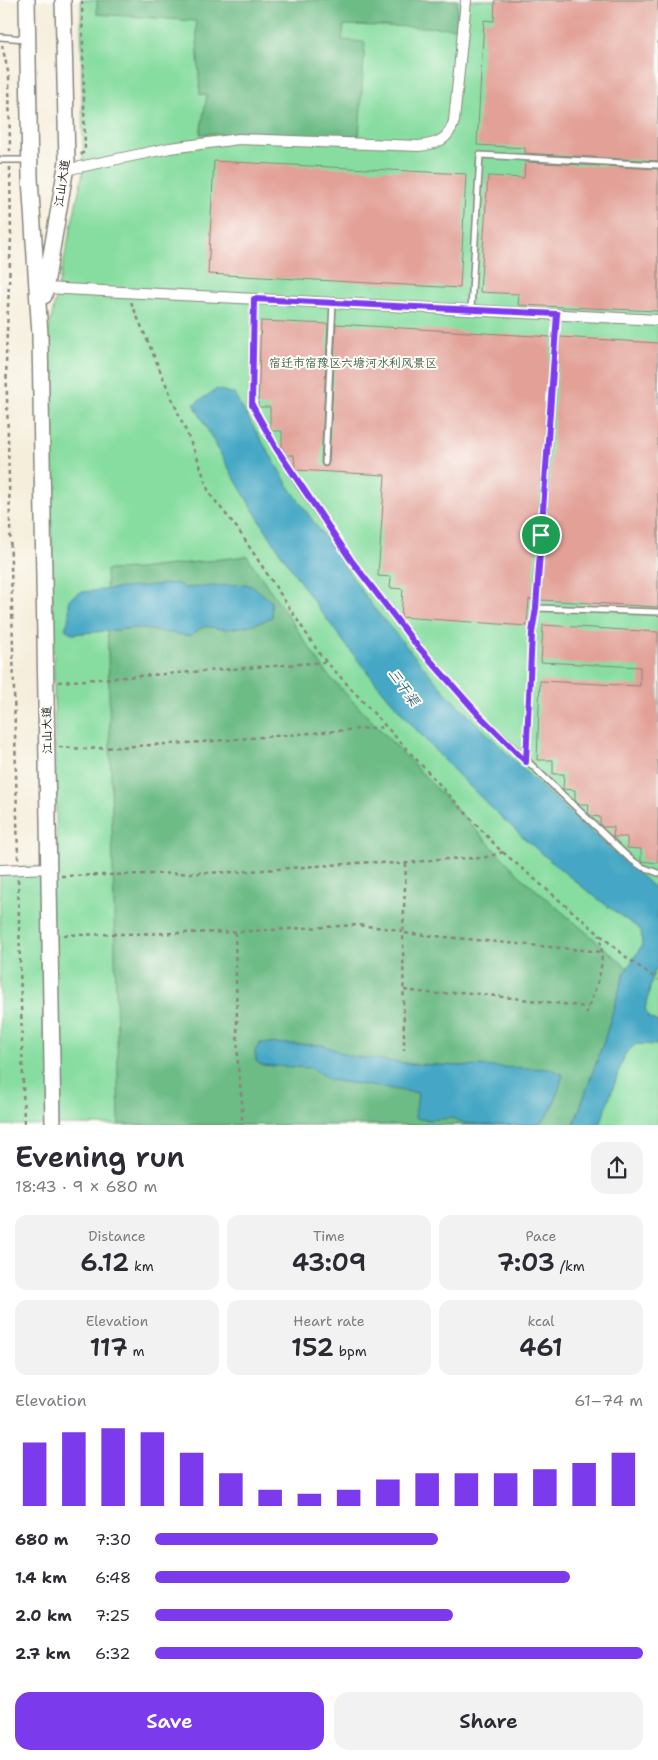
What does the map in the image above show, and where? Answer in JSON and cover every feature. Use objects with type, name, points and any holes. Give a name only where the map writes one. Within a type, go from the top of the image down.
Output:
[{"type":"main road","name":"江山大道","points":[[27,0],[30,160],[40,334],[55,872],[50,935],[53,1125]]},
{"type":"main road","name":"江山大道","points":[[40,334],[45,288],[65,170],[63,0]]},
{"type":"street","points":[[65,170],[170,148],[232,139],[420,146],[434,144],[444,139],[451,130],[454,121],[466,0]]},
{"type":"street","points":[[45,288],[658,320]]},
{"type":"street","points":[[0,870],[18,869],[55,872]]},
{"type":"lane","points":[[0,38],[28,39]]},
{"type":"lane","points":[[471,309],[480,155],[658,165]]},
{"type":"lane","points":[[0,160],[30,160]]},
{"type":"lane","points":[[254,299],[252,405],[276,448],[351,560],[414,642],[478,714],[526,762],[629,858],[642,867],[658,873]]},
{"type":"lane","points":[[325,463],[333,302]]},
{"type":"lane","points":[[526,762],[532,633],[536,608],[557,314]]},
{"type":"lane","points":[[536,608],[658,612]]},
{"type":"path","points":[[65,170],[85,151],[82,0]]},
{"type":"path","points":[[0,38],[9,76],[11,237],[6,355],[24,1125]]},
{"type":"path","points":[[126,292],[199,462],[209,493],[237,528],[326,662],[384,727],[503,852],[626,957],[658,980]]},
{"type":"path","points":[[49,683],[326,662]]},
{"type":"path","points":[[50,747],[86,749],[202,742],[384,727]]},
{"type":"path","points":[[55,872],[236,872],[371,862],[406,863],[483,858],[503,852]]},
{"type":"path","points":[[404,1050],[403,933],[406,863]]},
{"type":"path","points":[[50,935],[235,932],[358,925],[400,930],[403,933],[603,952]]},
{"type":"path","points":[[235,932],[238,1067],[242,1102],[242,1125]]},
{"type":"path","points":[[586,1014],[602,969],[603,952],[599,934]]},
{"type":"path","points":[[404,990],[437,994],[462,992],[588,1007]]},
{"type":"green space","name":"宿迁市宿豫区六塘河水利风景区","points":[[81,0],[658,0],[658,1125],[0,1125],[0,868],[57,866],[48,334],[83,172]]},
{"type":"green space","points":[[97,0],[457,0],[457,28],[344,25],[342,40],[365,42],[359,136],[200,134],[207,95],[200,94],[196,21],[97,14]]},
{"type":"green space","points":[[247,556],[328,675],[520,876],[628,968],[624,974],[604,1041],[574,1125],[119,1125],[106,570],[138,569]]},
{"type":"water","name":"三干渠","points":[[217,389],[234,394],[288,485],[373,607],[445,692],[533,779],[658,891],[658,967],[654,972],[645,1009],[648,1017],[658,1022],[658,1045],[636,1044],[625,1054],[600,1125],[574,1125],[604,1041],[624,974],[642,945],[641,930],[573,879],[507,822],[445,761],[386,695],[331,625],[281,553],[235,479],[194,404]]},
{"type":"water","points":[[177,583],[184,588],[246,584],[254,587],[271,601],[272,617],[256,624],[238,628],[221,629],[209,626],[201,628],[191,636],[137,628],[73,634],[65,629],[69,618],[69,599],[81,592]]},
{"type":"water","points":[[260,1043],[324,1045],[349,1056],[413,1064],[552,1069],[563,1075],[551,1109],[543,1121],[537,1125],[486,1125],[464,1123],[452,1118],[427,1120],[415,1118],[418,1093],[330,1080],[311,1068],[261,1065],[256,1061],[255,1051]]},
{"type":"building","points":[[495,0],[658,0],[658,161],[525,153],[525,148],[477,145],[484,20],[494,21]]},
{"type":"building","points":[[214,161],[466,174],[460,288],[208,274]]},
{"type":"building","points":[[525,162],[658,169],[658,311],[518,305],[519,294],[480,292],[488,176],[524,178]]},
{"type":"building","points":[[261,321],[328,324],[321,463],[324,467],[329,463],[336,324],[551,337],[532,600],[529,599],[527,626],[401,617],[403,589],[390,588],[391,577],[378,576],[385,475],[295,470],[294,455],[286,455],[282,448],[282,431],[272,431],[270,428],[270,407],[258,407]]},
{"type":"building","points":[[560,337],[658,343],[658,607],[541,600]]},
{"type":"building","points":[[543,625],[658,632],[658,863],[641,861],[641,849],[627,848],[627,837],[613,837],[614,827],[602,827],[600,817],[592,816],[588,813],[589,804],[578,804],[575,800],[575,790],[563,789],[564,774],[553,774],[553,760],[537,760],[540,681],[640,686],[640,667],[541,662]]},
{"type":"route","points":[[254,299],[557,314],[541,535],[536,608],[532,633],[526,762],[478,714],[414,642],[351,560],[276,448],[252,405],[254,299]]}]
